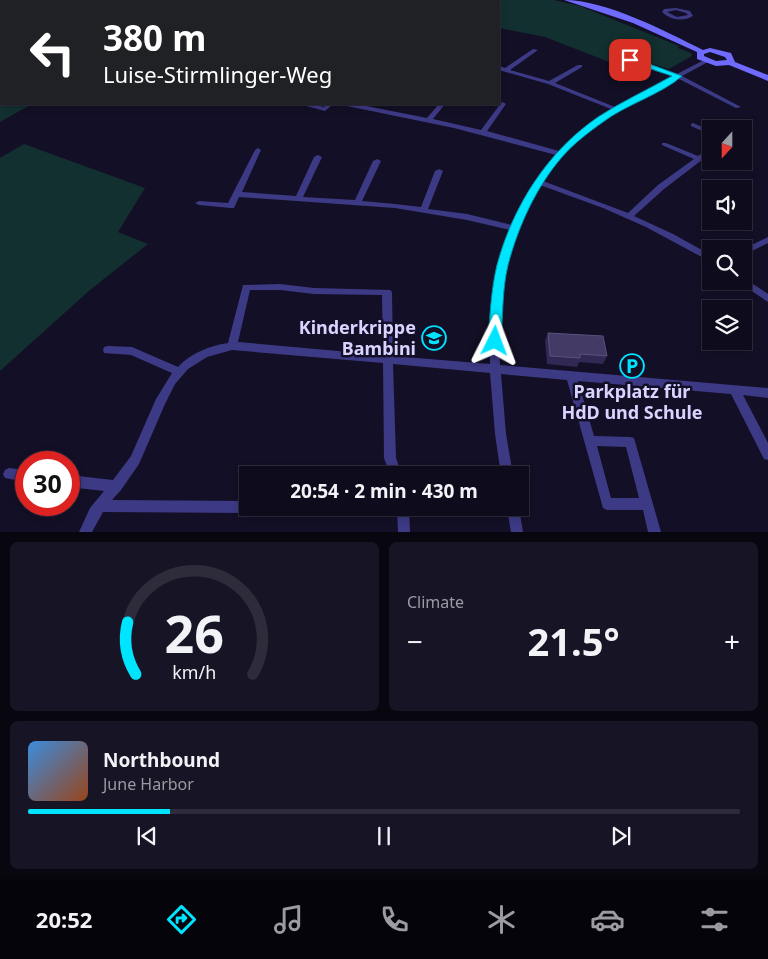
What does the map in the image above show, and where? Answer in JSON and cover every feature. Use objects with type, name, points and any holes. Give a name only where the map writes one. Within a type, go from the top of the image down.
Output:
[{"type":"main road","points":[[567,0],[586,4],[618,16],[702,52],[714,50],[724,53],[731,57],[732,61],[730,62]]},
{"type":"main road","points":[[702,52],[700,57],[706,61],[717,64],[730,62],[768,78]]},
{"type":"street","points":[[674,0],[676,9]]},
{"type":"street","points":[[502,69],[536,50]]},
{"type":"street","points":[[630,60],[678,76],[738,107]]},
{"type":"street","points":[[506,466],[494,368],[498,295],[503,266],[515,228],[528,201],[539,182],[560,154],[579,136],[616,110],[706,61]]},
{"type":"street","points":[[550,83],[580,66]]},
{"type":"street","points":[[502,69],[550,83],[616,110]]},
{"type":"street","points":[[483,132],[503,104]]},
{"type":"street","points":[[307,105],[325,109],[328,105]]},
{"type":"street","points":[[353,105],[429,119],[560,154]]},
{"type":"street","points":[[381,110],[385,105]]},
{"type":"street","points":[[429,119],[441,105]]},
{"type":"street","points":[[693,125],[702,129]]},
{"type":"street","points":[[664,144],[699,159]]},
{"type":"street","points":[[199,203],[231,206],[258,150]]},
{"type":"street","points":[[299,198],[318,157]]},
{"type":"street","points":[[629,216],[662,187],[702,157]]},
{"type":"street","points":[[358,202],[376,161]]},
{"type":"street","points":[[424,210],[439,171]]},
{"type":"street","points":[[539,182],[629,216],[702,253]]},
{"type":"street","points":[[237,194],[358,202],[424,210],[515,228]]},
{"type":"street","points":[[752,248],[768,240]]},
{"type":"street","points":[[232,346],[246,287],[280,287],[314,291],[388,292],[390,458],[393,466]]},
{"type":"street","points":[[752,287],[768,299]]},
{"type":"street","points":[[85,532],[88,521],[117,486],[135,460],[168,388],[178,372],[194,359],[211,349],[232,346],[768,393]]},
{"type":"street","points":[[108,350],[132,351],[178,372]]},
{"type":"street","points":[[571,375],[607,504],[647,504]]},
{"type":"street","points":[[735,391],[767,452]]},
{"type":"street","points":[[590,441],[630,442],[655,532]]},
{"type":"street","points":[[9,474],[15,475]]},
{"type":"street","points":[[80,482],[117,486]]},
{"type":"street","points":[[101,506],[239,507]]},
{"type":"street","points":[[403,516],[404,532]]},
{"type":"street","points":[[514,516],[517,532]]},
{"type":"green space","points":[[500,0],[554,0],[580,6],[679,46],[678,48],[691,53],[692,56],[669,69],[630,57],[617,65],[545,37],[500,28]]},
{"type":"green space","points":[[0,105],[30,105],[0,122]]},
{"type":"green space","points":[[24,144],[145,188],[118,232],[148,244],[90,290],[0,371],[0,158]]},
{"type":"building","points":[[548,333],[603,336],[607,356],[580,354],[580,358],[550,356]]},
{"type":"place","name":"Kinderkrippe Bambini","points":[[434,338]]},
{"type":"place","name":"Parkplatz für HdD und Schule","points":[[632,366]]},
{"type":"route","points":[[495,341],[498,295],[503,266],[515,228],[539,182],[560,154],[601,119],[678,76],[630,60]]}]
